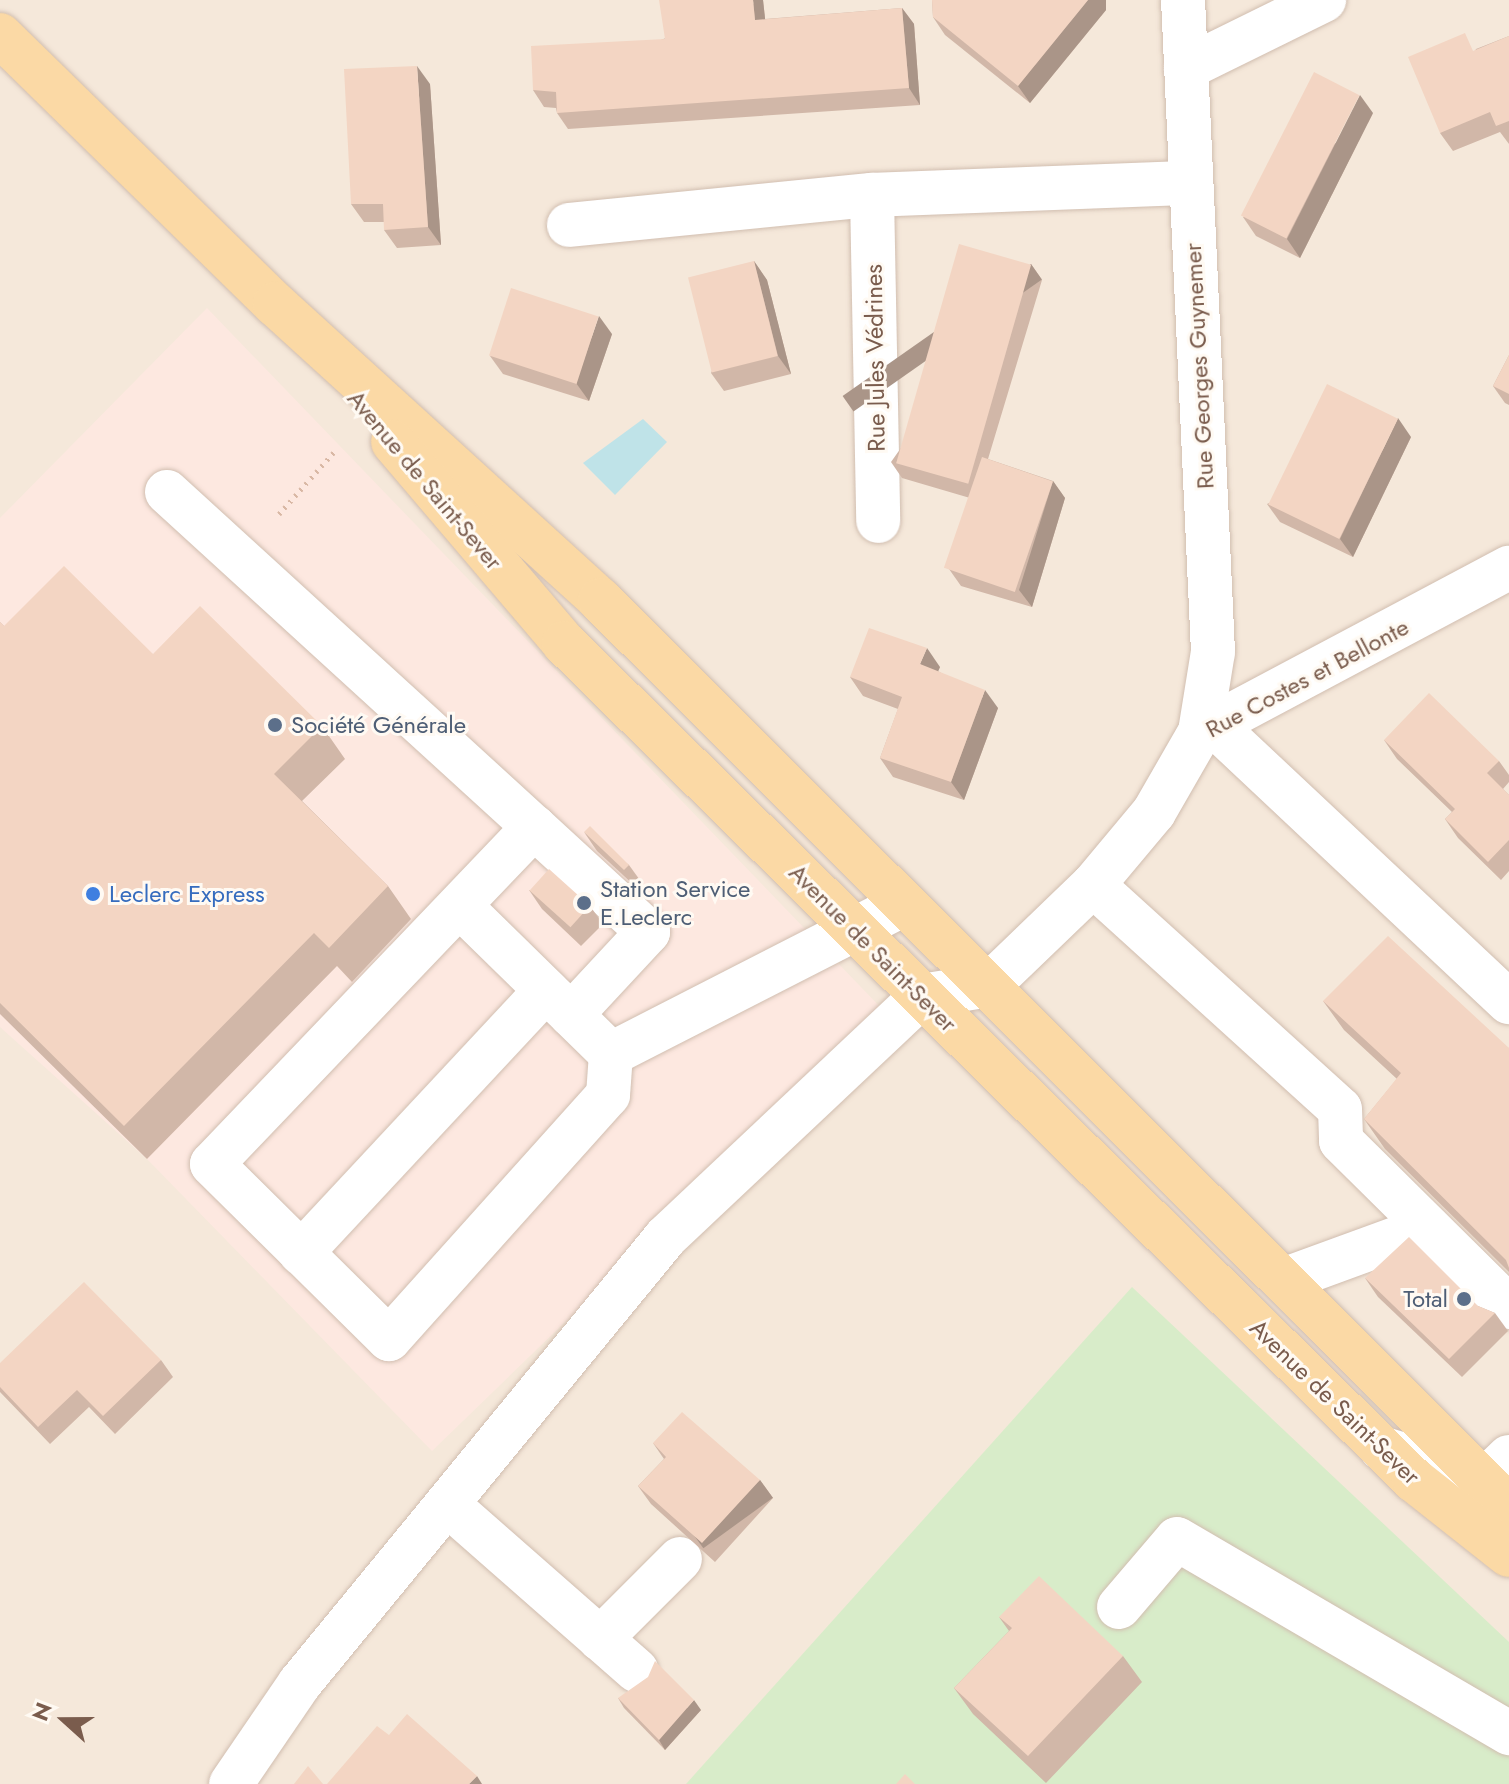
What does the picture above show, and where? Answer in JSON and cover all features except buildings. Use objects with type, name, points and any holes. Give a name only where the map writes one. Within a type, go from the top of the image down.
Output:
[{"type":"main road","name":"Avenue de Saint-Sever","points":[[0,35],[275,304],[600,600],[1286,1279],[1501,1481]]},
{"type":"main road","name":"Avenue de Saint-Sever","points":[[275,304],[564,643],[1381,1448],[1509,1555]]},
{"type":"street","name":"Rue Georges Guynemer","points":[[1183,0],[1189,183],[1213,652],[1209,730]]},
{"type":"street","points":[[1186,68],[1324,0]]},
{"type":"street","points":[[569,225],[872,195],[1189,183]]},
{"type":"street","name":"Rue Jules Védrines","points":[[872,195],[878,521]]},
{"type":"street","points":[[167,492],[648,932],[558,1003],[301,1253]]},
{"type":"street","name":"Rue Costes et Bellonte","points":[[989,985],[1093,885],[1154,812],[1209,730],[1509,568]]},
{"type":"street","points":[[1209,730],[1509,1002]]},
{"type":"street","points":[[534,827],[212,1164],[389,1339],[608,1095],[611,1054]]},
{"type":"street","points":[[1093,885],[1340,1109],[1341,1141],[1509,1307]]},
{"type":"street","points":[[611,1054],[859,933],[904,904]]},
{"type":"street","points":[[460,906],[611,1054]]},
{"type":"street","points":[[231,1784],[300,1683],[666,1237],[922,996],[989,985]]},
{"type":"street","points":[[1286,1279],[1428,1227]]},
{"type":"street","points":[[1381,1448],[1501,1481]]},
{"type":"street","points":[[447,1504],[636,1670]]},
{"type":"street","points":[[1119,1607],[1177,1539],[1509,1733]]},
{"type":"street","points":[[600,1639],[680,1559]]},
{"type":"path","points":[[279,514],[334,452]]},
{"type":"shaded area","points":[[0,0],[1509,0],[1509,1784],[0,1784]]},
{"type":"shaded area","points":[[207,308],[885,1012],[432,1451],[147,1159],[0,1027],[0,518]]},
{"type":"green space","points":[[1132,1287],[1509,1642],[1509,1784],[686,1784]]},
{"type":"water","points":[[643,419],[667,442],[615,495],[583,463]]},
{"type":"place","name":"Société Générale","points":[[275,725]]},
{"type":"place","name":"Leclerc Express","points":[[93,894]]},
{"type":"place","name":"Station Service E.Leclerc","points":[[584,903]]},
{"type":"place","name":"Total","points":[[1464,1299]]}]
